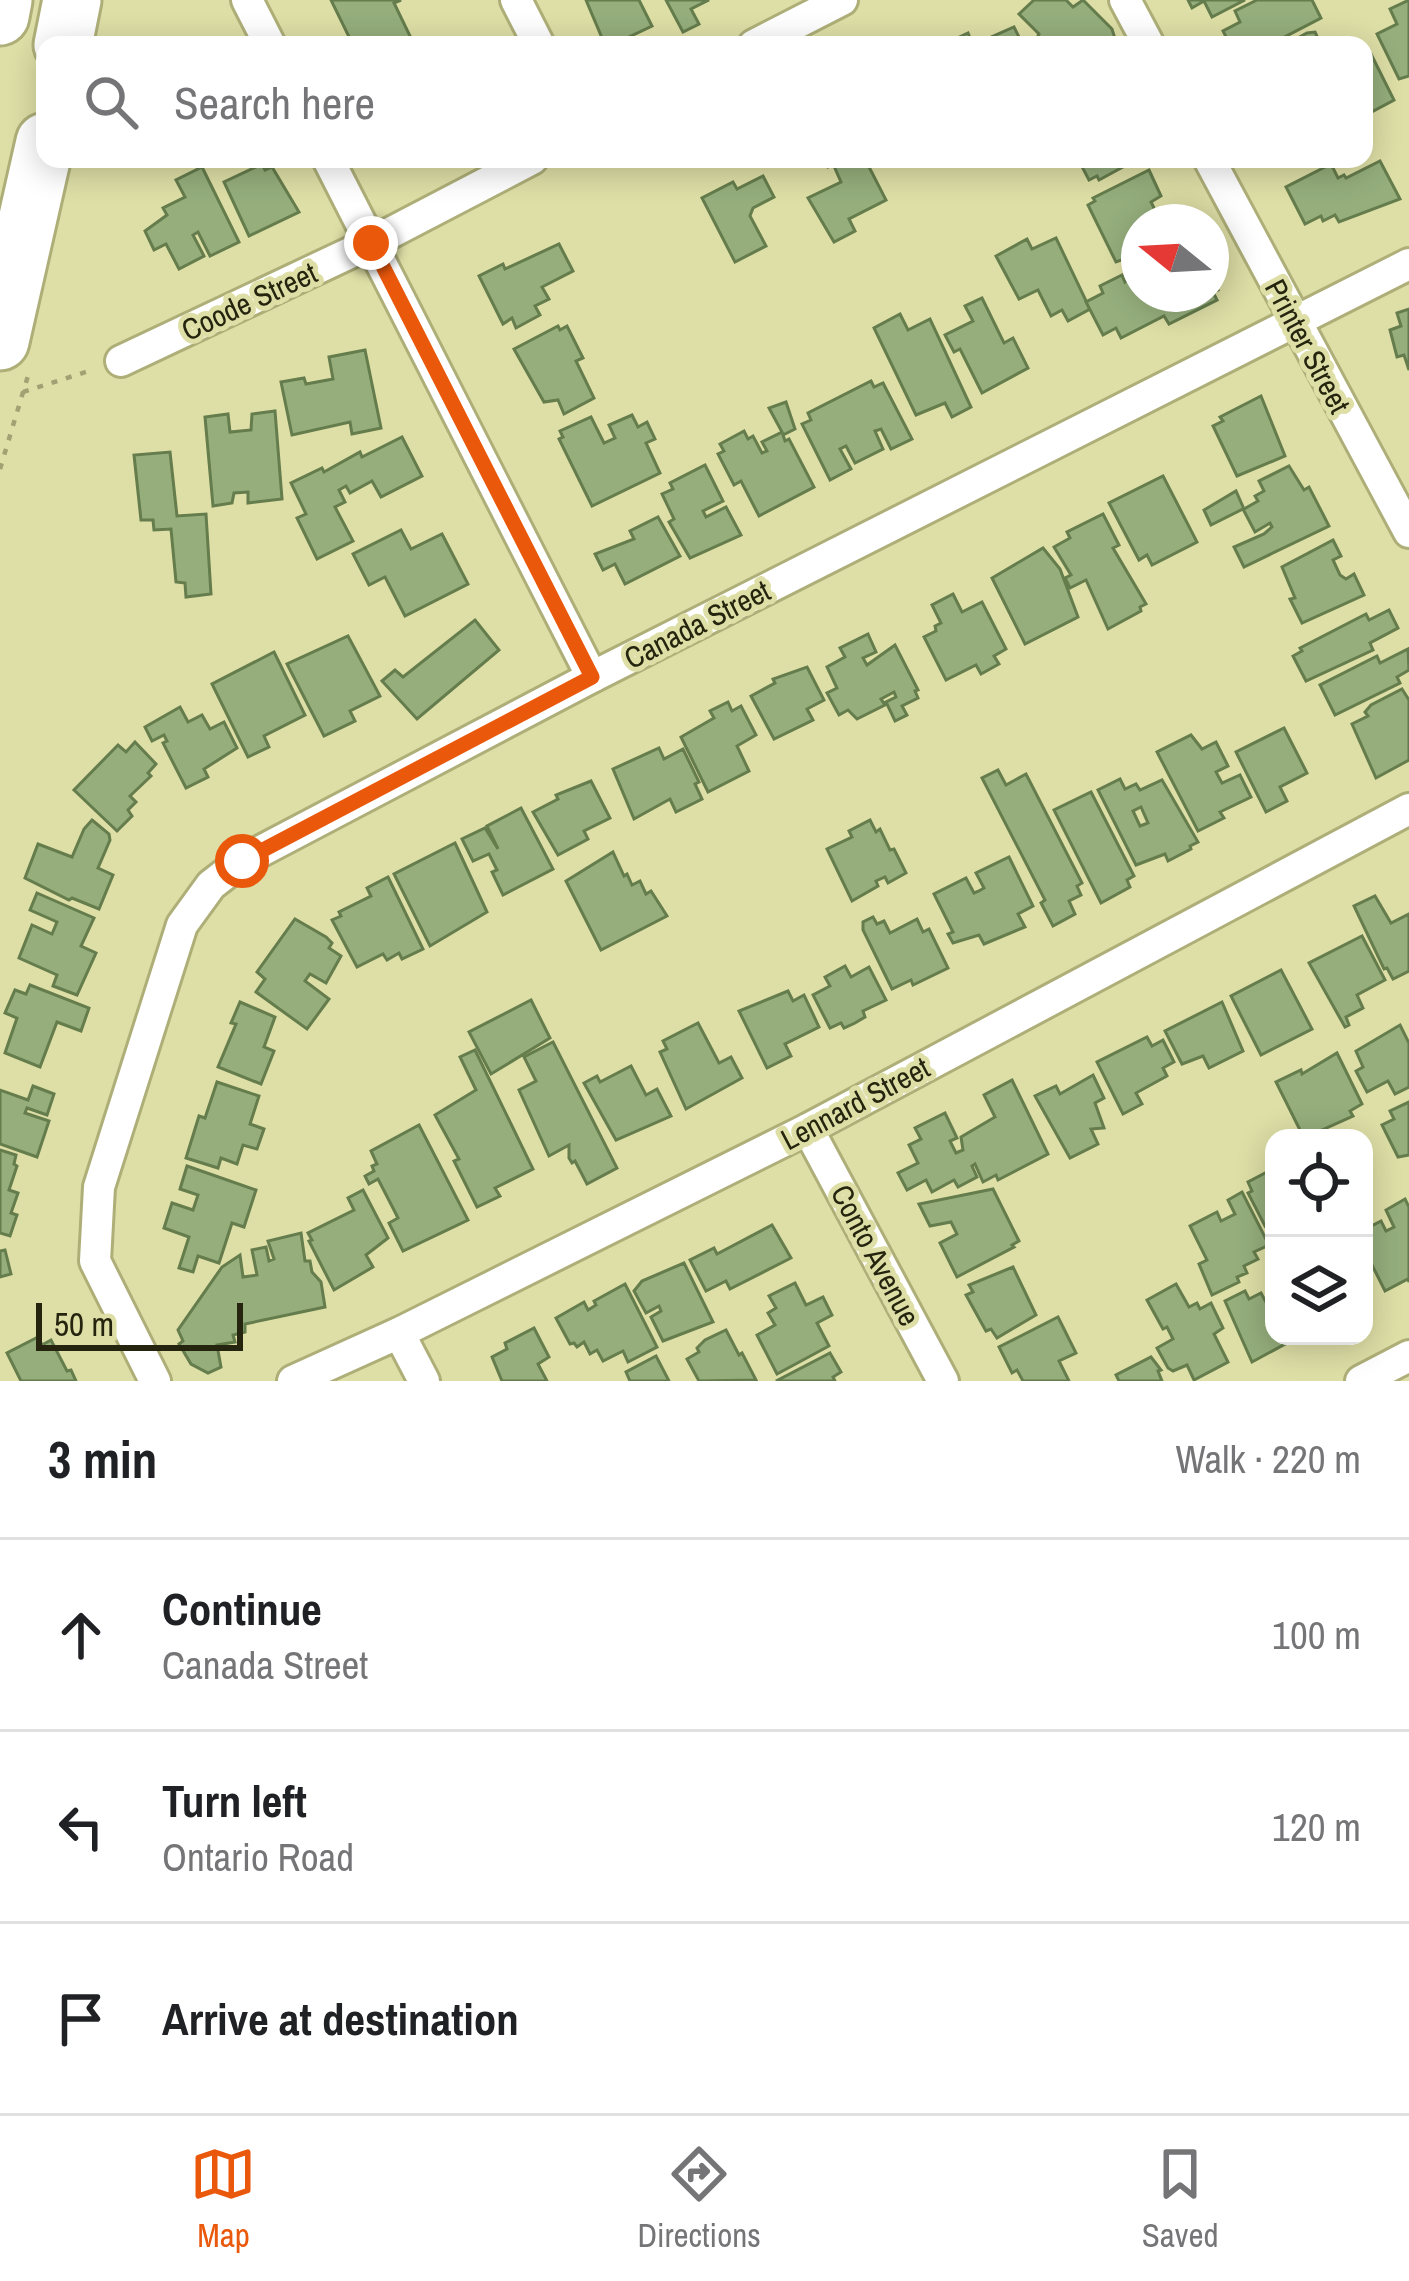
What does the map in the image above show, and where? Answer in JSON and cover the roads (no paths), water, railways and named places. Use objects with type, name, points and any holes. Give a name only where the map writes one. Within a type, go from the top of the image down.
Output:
[{"type":"highway","points":[[0,16],[3,0]]},
{"type":"highway","points":[[65,36],[72,0]]},
{"type":"highway","points":[[0,341],[39,168]]},
{"type":"street","points":[[248,0],[266,36]]},
{"type":"street","points":[[516,0],[534,36]]},
{"type":"street","points":[[772,36],[842,0]]},
{"type":"street","points":[[1125,0],[1144,36]]},
{"type":"street","points":[[333,168],[592,677]]},
{"type":"street","name":"Coode Street","points":[[121,361],[371,243],[515,168]]},
{"type":"street","name":"Printer Street","points":[[1214,168],[1409,532]]},
{"type":"street","name":"Canada Street","points":[[155,1381],[95,1261],[99,1187],[182,926],[211,885],[242,861],[592,677],[1409,264]]},
{"type":"street","name":"Lennard Street","points":[[293,1381],[808,1130],[1409,808]]},
{"type":"street","name":"Conto Avenue","points":[[808,1130],[943,1381]]},
{"type":"street","points":[[399,1333],[424,1381]]},
{"type":"street","points":[[1361,1381],[1409,1356]]}]
